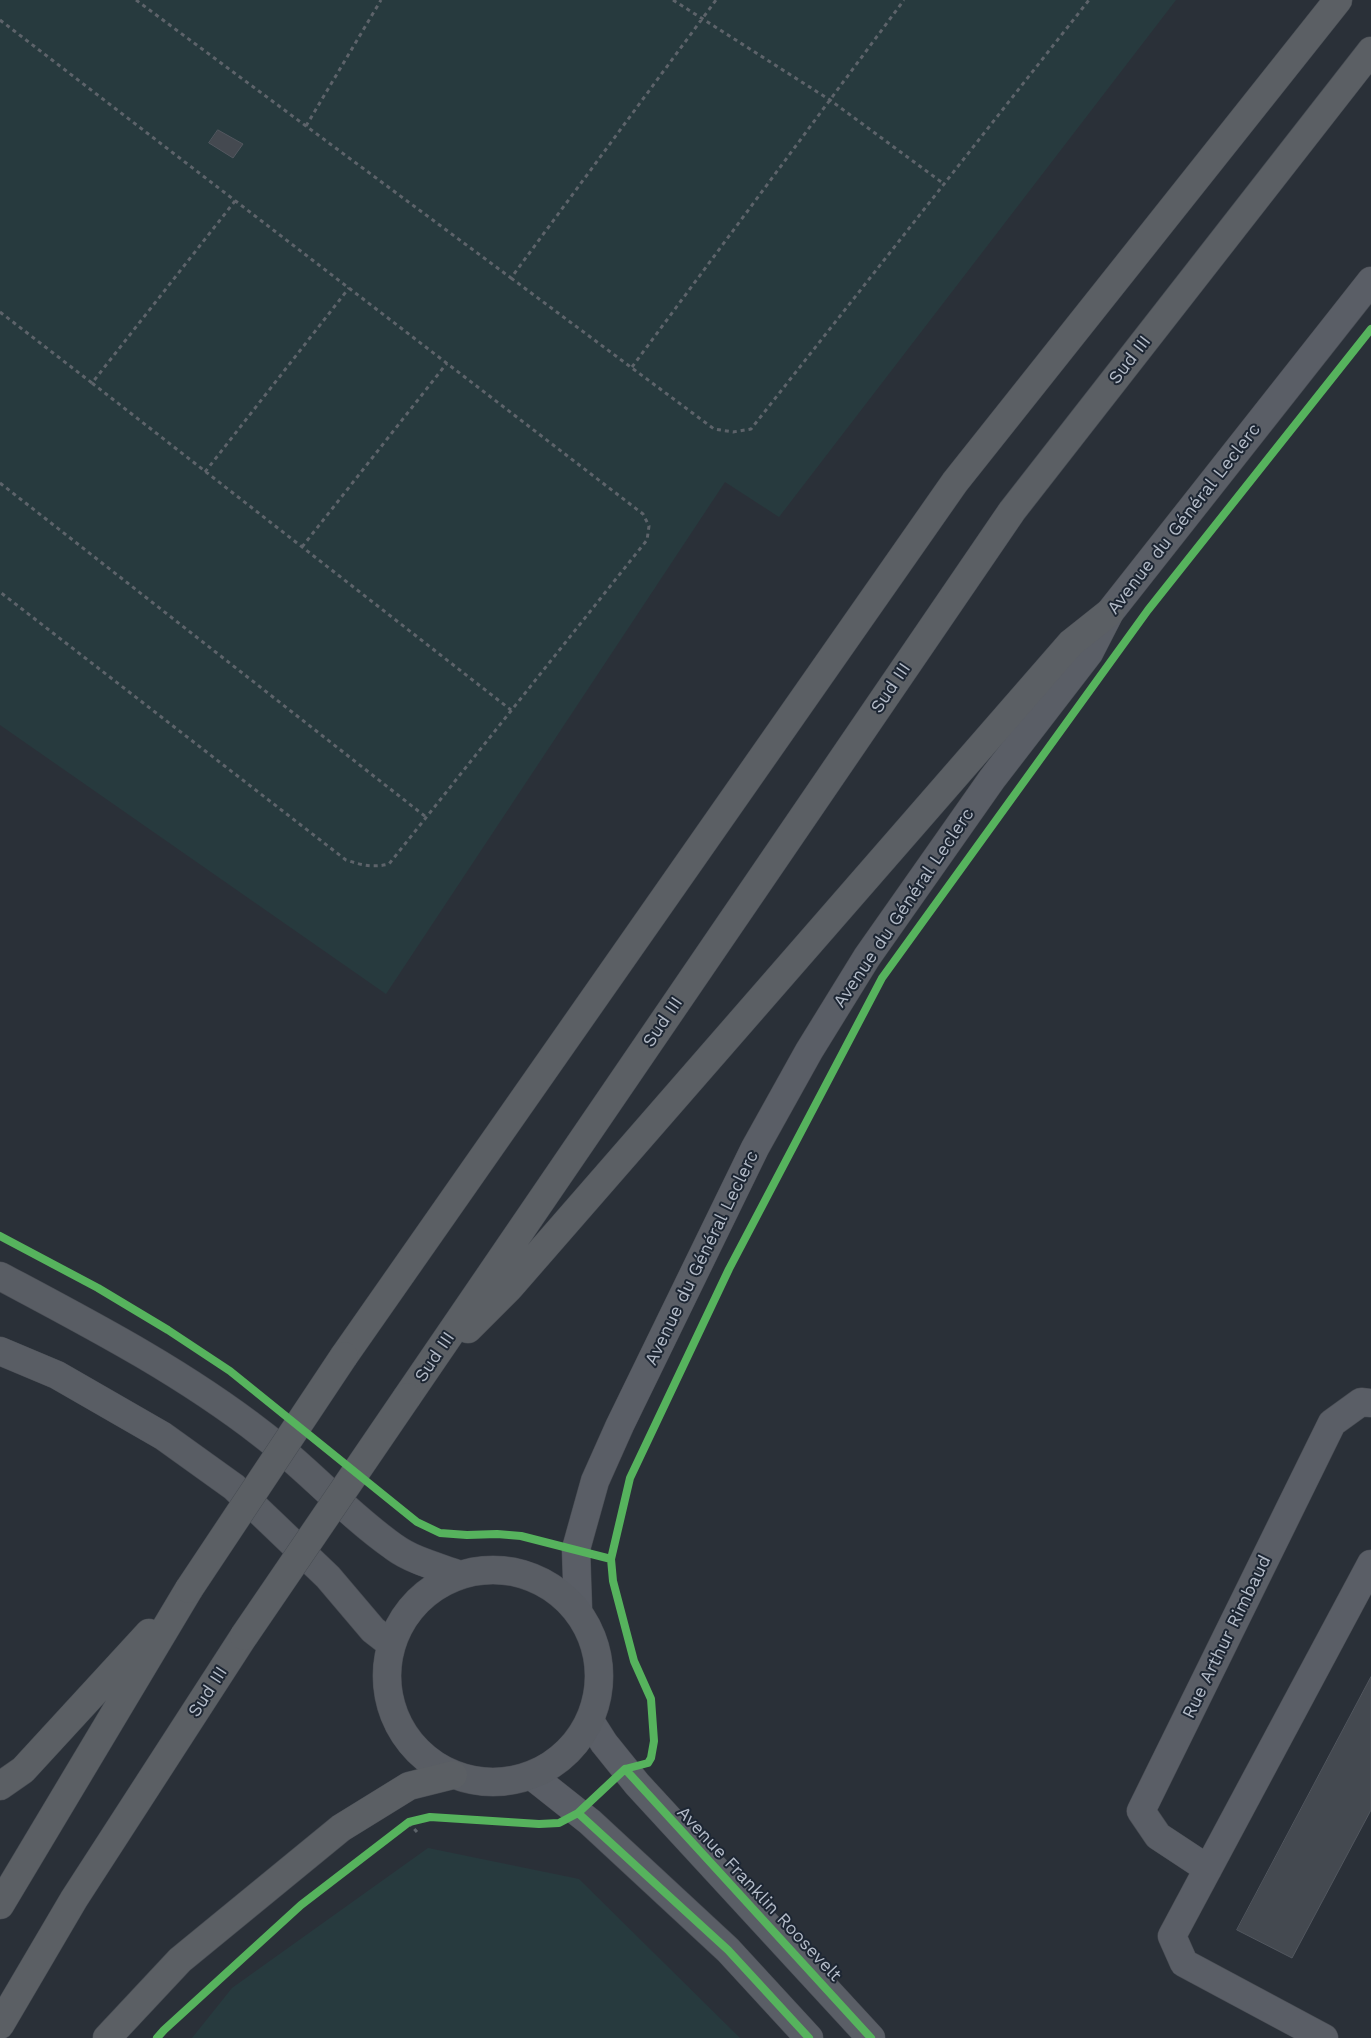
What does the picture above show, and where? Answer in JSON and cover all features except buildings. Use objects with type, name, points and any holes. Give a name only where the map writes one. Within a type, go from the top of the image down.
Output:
[{"type":"highway","points":[[0,1905],[189,1589],[344,1356],[955,482],[1338,0]]},
{"type":"highway","name":"Sud III","points":[[0,2025],[74,1899],[244,1636],[1012,511],[1371,51]]},
{"type":"highway","points":[[422,1374],[509,1288],[1071,643],[1110,612]]},
{"type":"highway","points":[[0,1786],[23,1770],[189,1589]]},
{"type":"highway","points":[[107,2038],[180,1960],[341,1828],[409,1786],[453,1775]]},
{"type":"main road","points":[[0,1276],[121,1341],[193,1385],[263,1434],[395,1548],[460,1575]]},
{"type":"main road","points":[[0,1351],[57,1375],[163,1436],[234,1487],[328,1577],[373,1630],[391,1644]]},
{"type":"main road","points":[[500,1570],[539,1581],[578,1609],[593,1640],[600,1681],[590,1721],[567,1754],[532,1776],[503,1783],[473,1781],[453,1775],[415,1749],[395,1718],[386,1681],[391,1644],[402,1621],[417,1602],[437,1586],[460,1575],[500,1570]]},
{"type":"street","name":"Avenue du Général Leclerc","points":[[578,1609],[576,1549],[595,1481],[755,1148],[809,1051],[867,957],[992,779],[1090,653],[1110,612],[1371,281]]},
{"type":"street","name":"Rue Arthur Rimbaud","points":[[1208,1869],[1158,1836],[1141,1811],[1332,1423],[1361,1402],[1371,1403]]},
{"type":"street","points":[[1324,2038],[1184,1963],[1172,1936],[1371,1564]]},
{"type":"street","name":"Avenue Franklin Roosevelt","points":[[590,1721],[604,1743],[637,1784],[871,2038]]},
{"type":"street","points":[[532,1776],[590,1822],[728,1950],[809,2038]]},
{"type":"path","points":[[136,0],[714,428],[733,432],[751,429],[1089,0]]},
{"type":"path","points":[[306,126],[381,0]]},
{"type":"path","points":[[673,0],[830,100],[944,184]]},
{"type":"path","points":[[511,278],[716,0]]},
{"type":"path","points":[[632,367],[904,0]]},
{"type":"path","points":[[0,20],[643,514],[649,526],[647,540],[389,864],[378,867],[366,866],[346,860],[0,592]]},
{"type":"path","points":[[92,383],[235,200]]},
{"type":"path","points":[[206,472],[349,288]]},
{"type":"path","points":[[0,312],[511,710]]},
{"type":"path","points":[[302,547],[447,363]]},
{"type":"path","points":[[0,483],[426,817]]},
{"type":"path","points":[[401,1828],[409,1822],[416,1820]]},
{"type":"green space","points":[[0,0],[1176,0],[779,517],[725,482],[386,994],[0,725]]},
{"type":"green space","points":[[428,1848],[579,1879],[740,2038],[192,2038],[232,1988]]},
{"type":"cycle path","points":[[157,2038],[301,1905],[409,1822],[430,1817],[539,1824],[559,1823],[578,1813],[625,1769],[648,1763],[651,1758],[654,1741],[651,1699],[634,1661],[613,1581],[611,1559],[630,1478],[729,1269],[882,978],[1148,610],[1371,329]]},
{"type":"cycle path","points":[[0,1236],[98,1288],[168,1330],[230,1371],[417,1522],[440,1533],[521,1536],[611,1559]]},
{"type":"cycle path","points":[[625,1769],[871,2038]]},
{"type":"cycle path","points":[[578,1813],[728,1950],[809,2038]]}]
